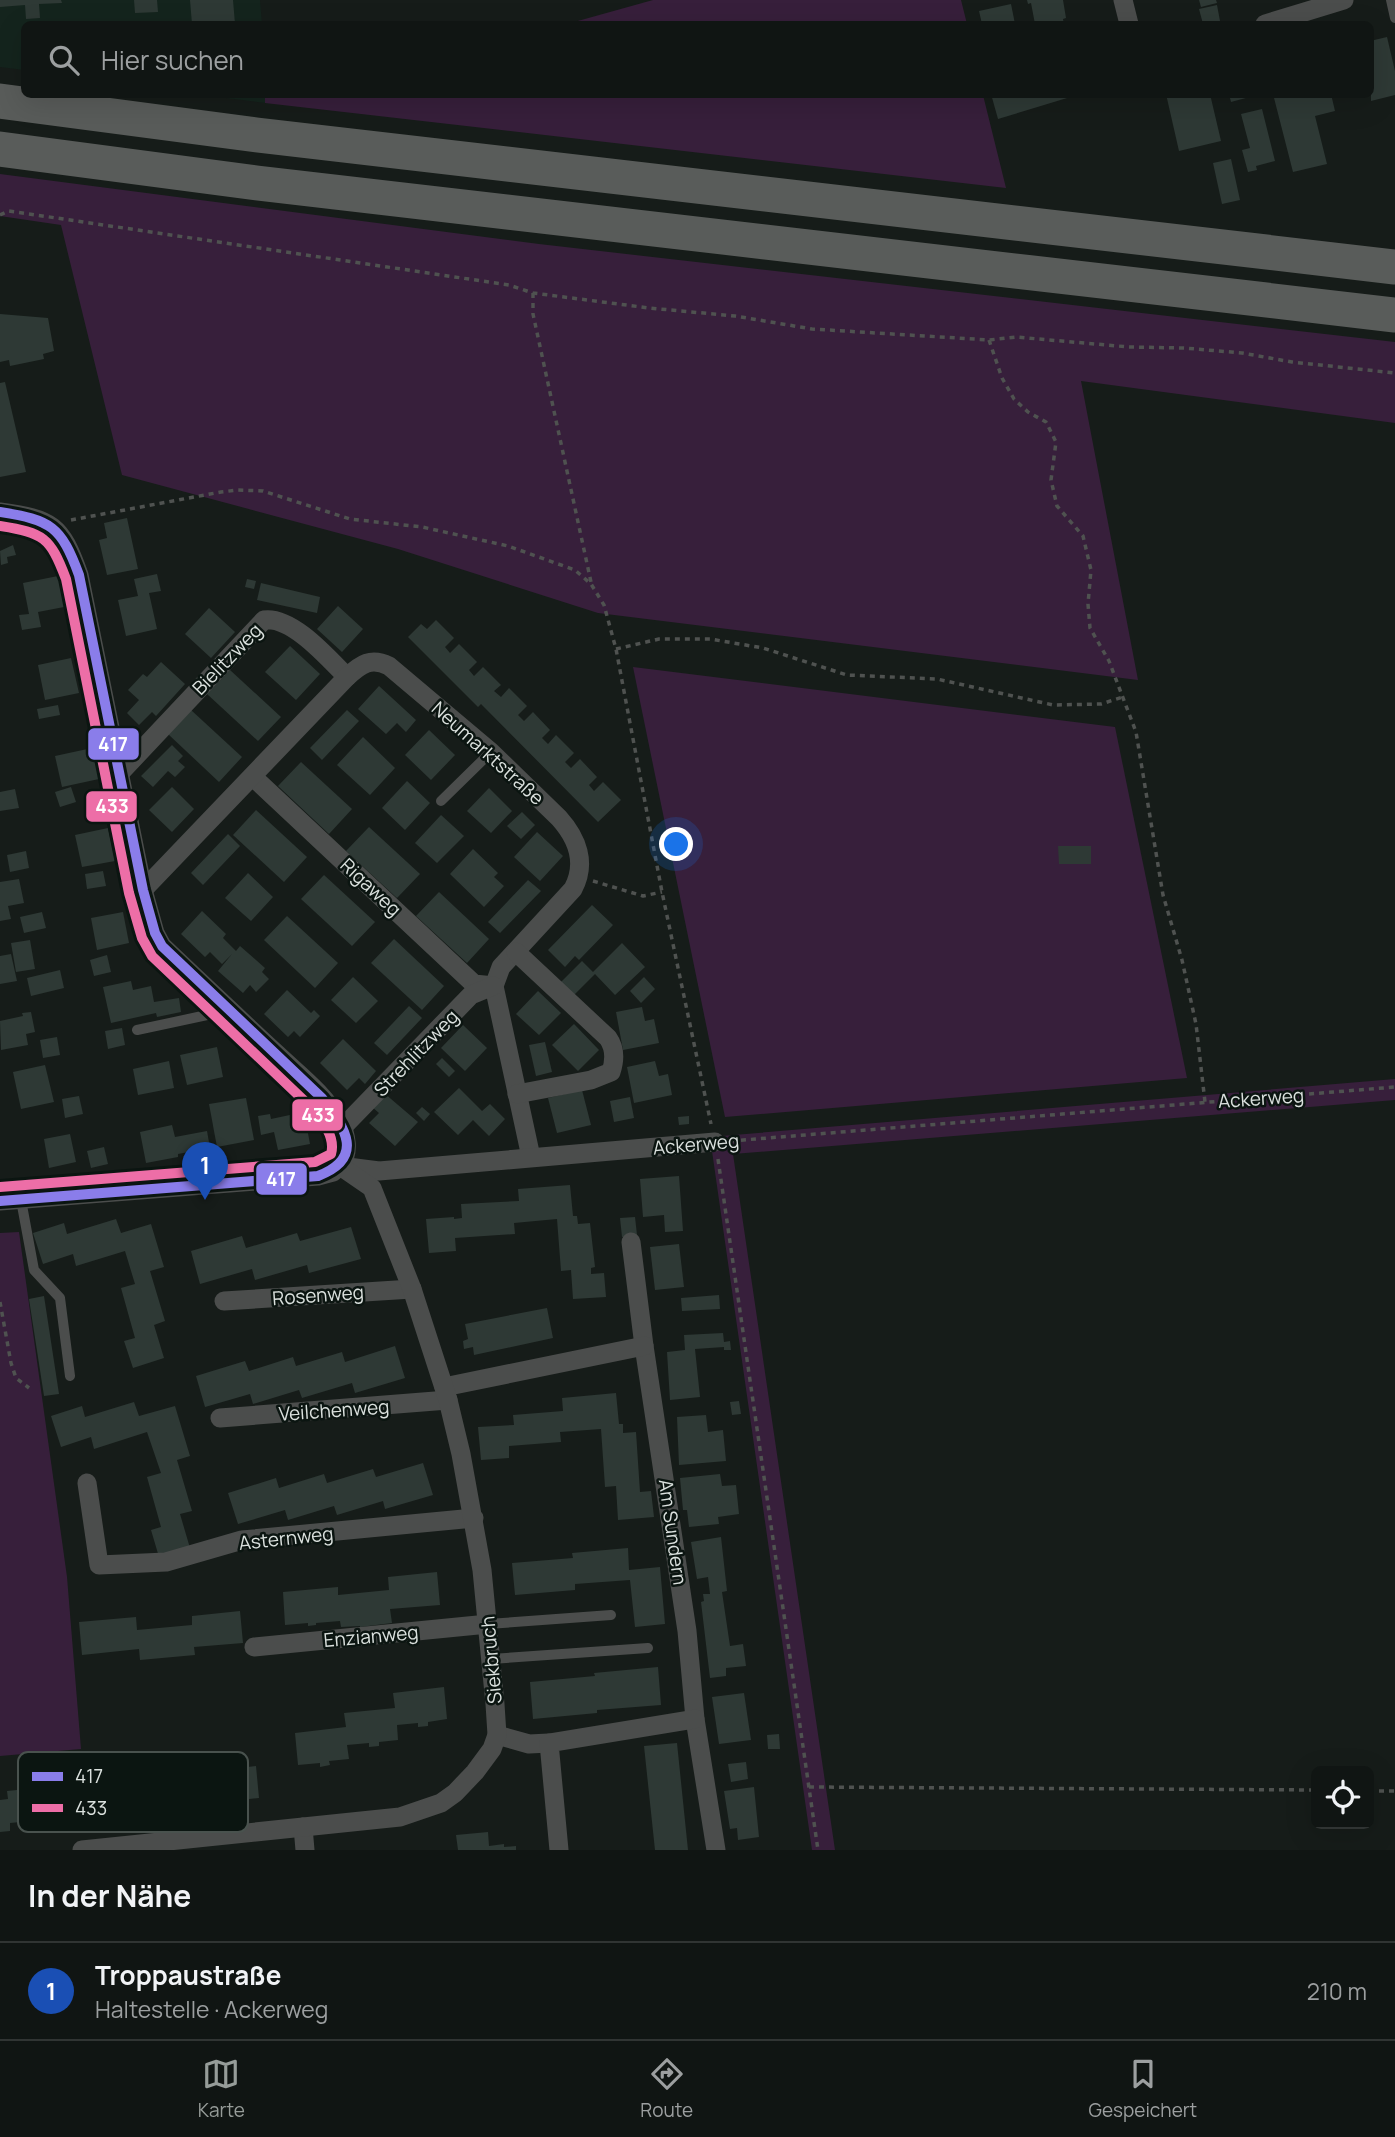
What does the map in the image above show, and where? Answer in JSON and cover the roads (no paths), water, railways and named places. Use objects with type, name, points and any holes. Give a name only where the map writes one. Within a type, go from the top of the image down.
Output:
[{"type":"highway","points":[[0,101],[257,135],[1395,267]]},
{"type":"highway","points":[[0,149],[257,183],[1395,316]]},
{"type":"street","points":[[1123,0],[1128,21]]},
{"type":"street","points":[[1275,21],[1344,0]]},
{"type":"street","points":[[0,512],[48,523],[60,533],[69,546],[79,575],[143,890],[155,933],[162,946],[334,1111],[342,1127],[346,1153],[340,1166]]},
{"type":"street","name":"Bielitzweg","points":[[119,774],[264,620],[274,619],[306,637],[347,677]]},
{"type":"street","name":"Neumarktstraße","points":[[143,890],[347,677],[365,663],[381,662],[491,752],[569,829],[579,849],[578,879],[559,905],[516,952]]},
{"type":"street","name":"Rigaweg","points":[[253,777],[474,984],[494,986]]},
{"type":"street","points":[[517,1094],[591,1080],[611,1072],[614,1063],[612,1044],[608,1038],[516,952],[501,967],[494,986],[517,1094],[531,1157]]},
{"type":"street","name":"Strehlitzweg","points":[[342,1127],[471,995],[494,986]]},
{"type":"street","name":"Ackerweg","points":[[0,1199],[21,1200],[318,1176],[333,1172],[340,1166],[379,1171],[715,1142]]},
{"type":"street","name":"Siekbruch","points":[[340,1166],[372,1188],[412,1289],[446,1394],[474,1518],[488,1624],[497,1735]]},
{"type":"street","name":"Am Sundern","points":[[631,1242],[644,1346],[678,1562],[695,1719],[716,1850]]},
{"type":"street","name":"Rosenweg","points":[[224,1301],[412,1289]]},
{"type":"street","points":[[446,1394],[644,1346]]},
{"type":"street","name":"Veilchenweg","points":[[220,1418],[446,1394]]},
{"type":"street","name":"Asternweg","points":[[87,1483],[99,1565],[166,1562],[242,1540],[474,1518]]},
{"type":"street","name":"Enzianweg","points":[[254,1647],[488,1624]]},
{"type":"street","points":[[82,1850],[400,1817],[441,1804],[475,1772],[492,1749],[497,1735],[529,1744],[549,1743],[695,1719]]},
{"type":"street","points":[[549,1743],[559,1850]]},
{"type":"street","points":[[303,1827],[305,1850]]},
{"type":"lane","points":[[1391,0],[1395,18]]},
{"type":"lane","points":[[441,802],[491,752]]},
{"type":"lane","points":[[137,1030],[207,1015],[223,1003]]},
{"type":"lane","points":[[21,1200],[34,1270],[60,1298],[70,1376]]},
{"type":"lane","points":[[488,1624],[611,1615]]},
{"type":"lane","points":[[491,1659],[648,1648]]},
{"type":"place","name":"Troppaustraße","points":[[205,1200]]}]
